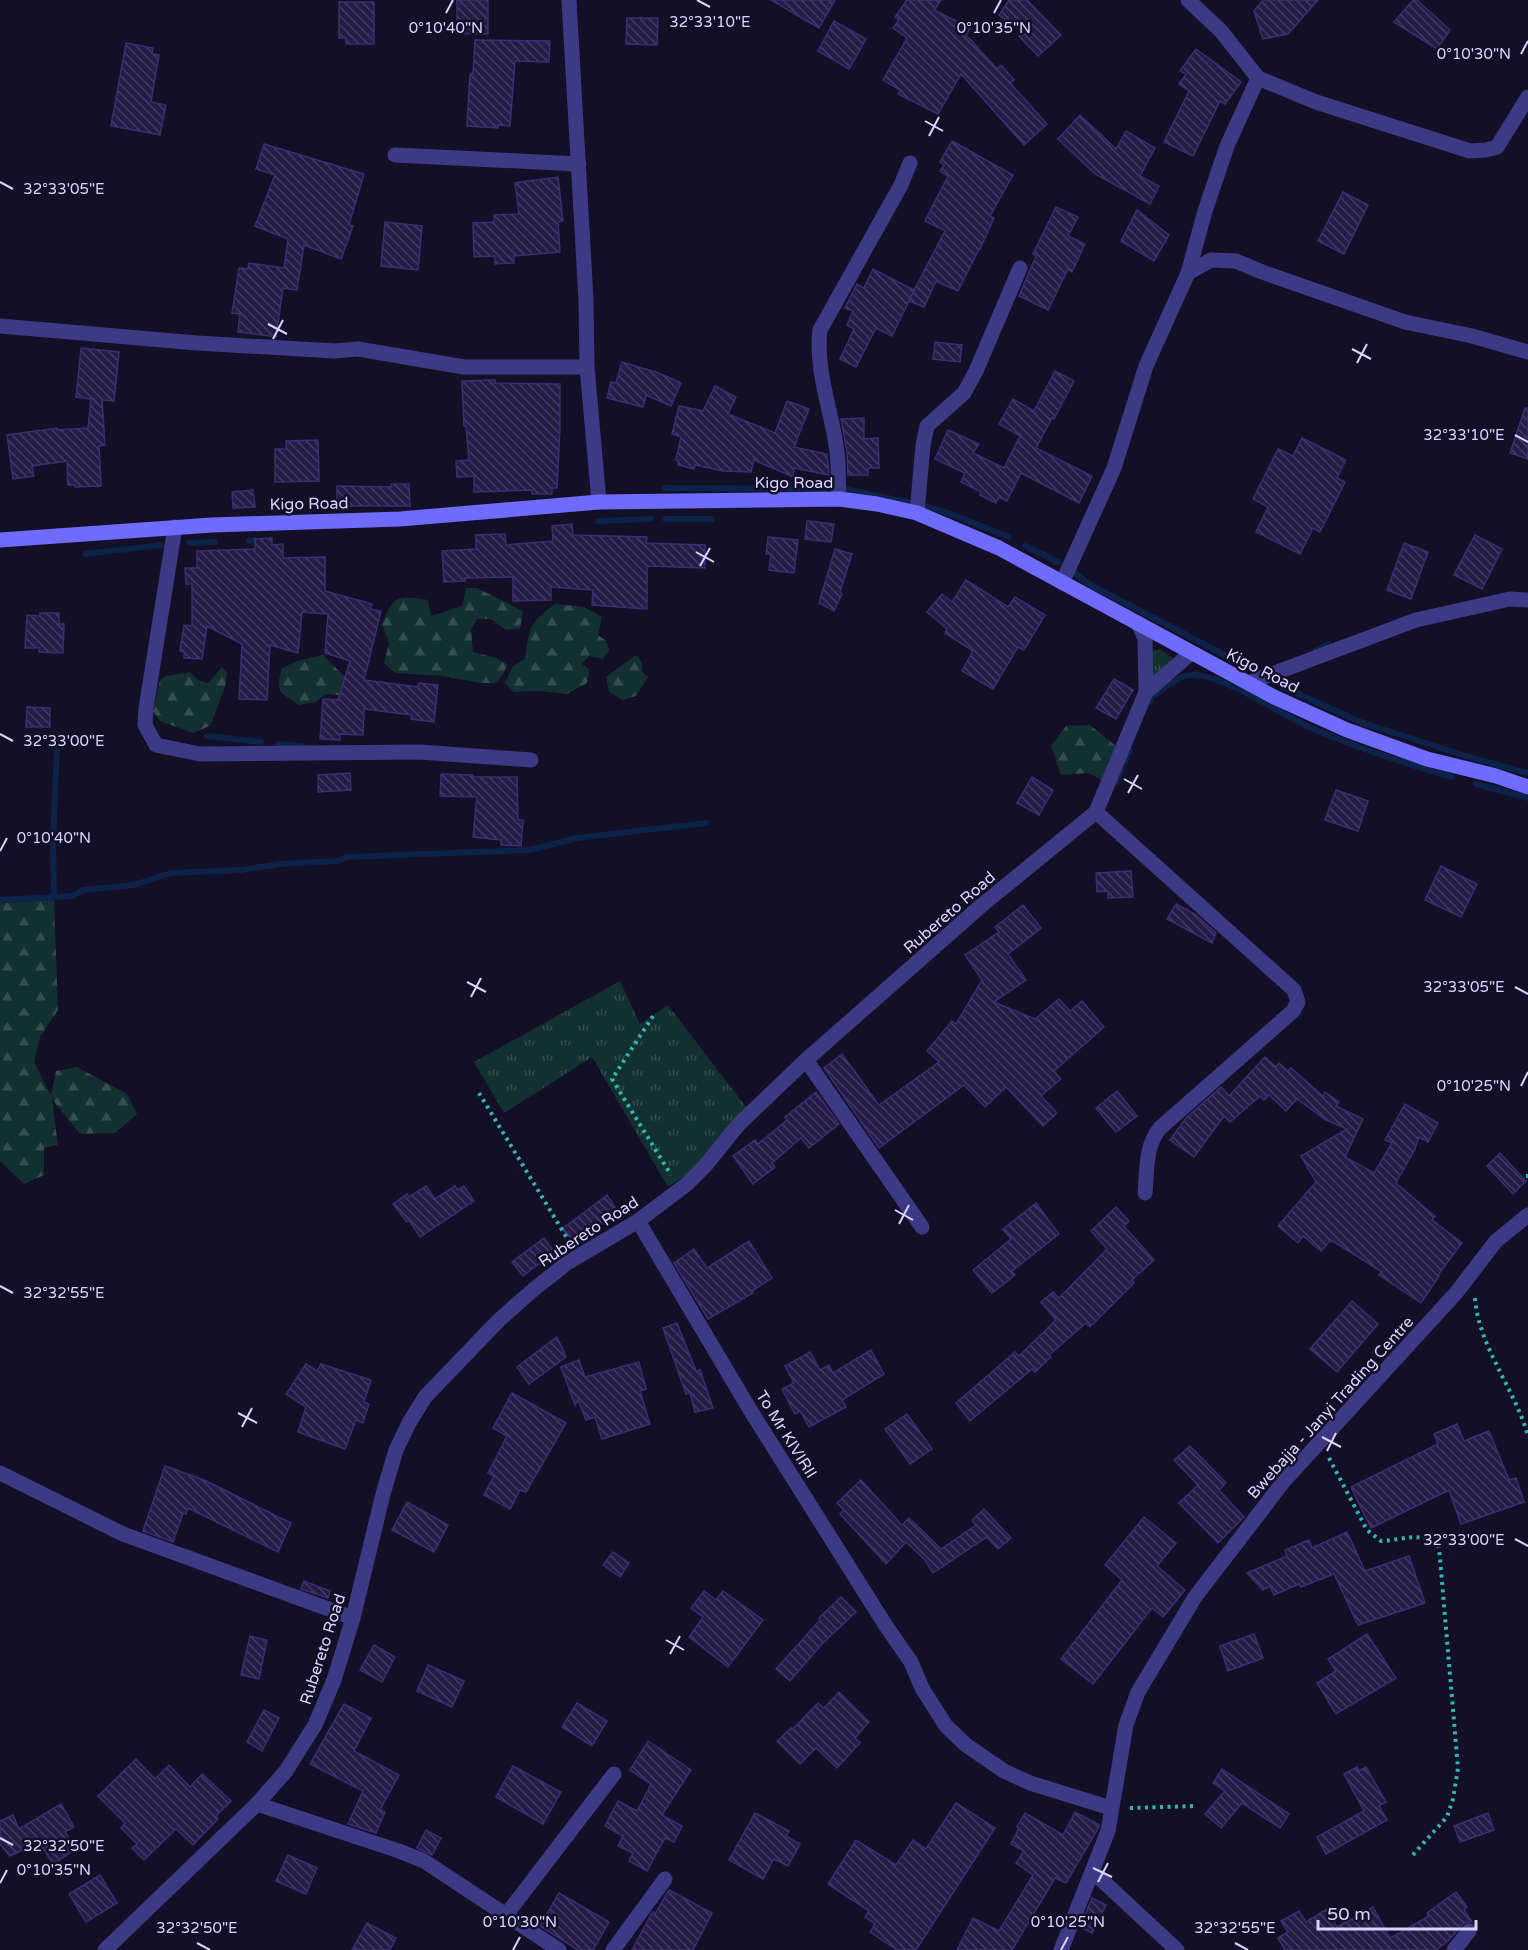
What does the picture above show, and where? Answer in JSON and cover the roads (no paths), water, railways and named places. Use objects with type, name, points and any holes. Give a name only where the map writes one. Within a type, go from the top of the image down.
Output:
[{"type":"street","points":[[569,0],[586,300],[587,367],[599,502]]},
{"type":"street","points":[[1188,0],[1221,31],[1258,78],[1316,102],[1470,151],[1497,147],[1528,97]]},
{"type":"street","points":[[1062,583],[1114,468],[1146,366],[1188,273],[1205,211],[1227,146],[1258,78]]},
{"type":"street","points":[[395,155],[579,164]]},
{"type":"street","points":[[839,499],[838,453],[820,363],[818,345],[820,330],[901,185],[910,163]]},
{"type":"street","points":[[1188,273],[1211,260],[1236,261],[1405,322],[1472,336],[1528,352]]},
{"type":"street","points":[[917,513],[923,445],[927,426],[964,393],[976,371],[1020,268]]},
{"type":"street","points":[[0,326],[209,344],[335,351],[358,349],[464,367],[587,367]]},
{"type":"street","name":"Kigo Road","points":[[0,540],[258,522],[400,519],[599,502],[839,499],[877,504],[917,513],[999,548],[1248,683],[1347,730],[1392,748],[1528,787]]},
{"type":"street","points":[[175,527],[146,708],[145,725],[156,745],[200,754],[420,752],[531,760]]},
{"type":"street","points":[[1248,683],[1416,620],[1510,599],[1528,600]]},
{"type":"street","points":[[1138,624],[1145,638],[1146,692]]},
{"type":"street","name":"Rubereto Road","points":[[105,1950],[257,1804],[286,1771],[315,1725],[334,1680],[353,1618],[396,1450],[425,1397],[499,1320],[532,1290],[578,1256],[638,1221],[679,1189],[705,1166],[739,1124],[806,1060],[982,905],[1096,812],[1146,692],[1191,653]]},
{"type":"street","points":[[1096,812],[1294,990],[1298,1002],[1293,1011],[1160,1128],[1149,1145],[1145,1193]]},
{"type":"street","points":[[806,1060],[922,1227]]},
{"type":"street","name":"Bwebajja - Janyi Trading Centre","points":[[1061,1950],[1108,1831],[1126,1725],[1138,1692],[1195,1597],[1284,1481],[1456,1293],[1496,1242],[1528,1215]]},
{"type":"street","name":"To Mr KIVIRII","points":[[638,1221],[752,1413],[911,1662],[922,1688],[946,1726],[966,1745],[1004,1771],[1030,1783],[1111,1808]]},
{"type":"street","points":[[0,1473],[123,1533],[353,1618]]},
{"type":"street","points":[[506,1915],[614,1774]]},
{"type":"street","points":[[257,1804],[424,1861],[560,1950]]},
{"type":"street","points":[[1092,1871],[1177,1950]]},
{"type":"street","points":[[613,1950],[665,1879]]},
{"type":"street","points":[[1454,1950],[1469,1931]]},
{"type":"waterway","points":[[665,488],[826,489]]},
{"type":"waterway","points":[[844,489],[912,503]]},
{"type":"waterway","points":[[926,506],[1009,537]]},
{"type":"waterway","points":[[598,521],[651,519]]},
{"type":"waterway","points":[[665,519],[712,519]]},
{"type":"waterway","points":[[249,541],[254,540]]},
{"type":"waterway","points":[[189,543],[215,542]]},
{"type":"waterway","points":[[86,554],[161,545]]},
{"type":"waterway","points":[[1025,546],[1058,562]]},
{"type":"waterway","points":[[1076,574],[1089,584],[1261,674]]},
{"type":"waterway","points":[[1316,650],[1329,644]]},
{"type":"waterway","points":[[1150,702],[1152,697],[1182,677],[1204,676],[1234,687],[1326,734],[1379,754],[1452,777]]},
{"type":"waterway","points":[[1283,687],[1363,723],[1528,773]]},
{"type":"waterway","points":[[207,736],[261,742]]},
{"type":"waterway","points":[[278,744],[302,746]]},
{"type":"waterway","points":[[54,896],[53,842],[57,747]]},
{"type":"waterway","points":[[1116,782],[1130,750]]},
{"type":"waterway","points":[[1476,784],[1528,798]]},
{"type":"waterway","points":[[0,900],[72,896],[83,890],[134,885],[171,873],[241,870],[280,864],[337,861],[347,857],[530,850],[577,838],[706,823]]}]
